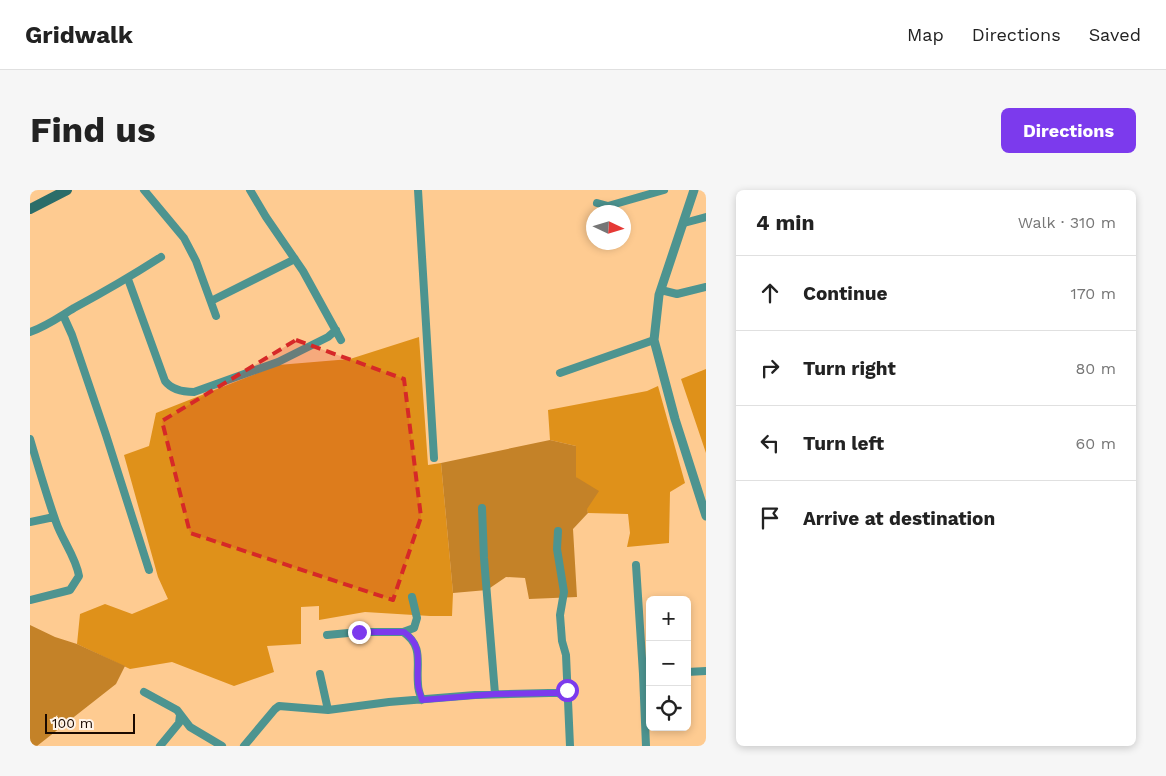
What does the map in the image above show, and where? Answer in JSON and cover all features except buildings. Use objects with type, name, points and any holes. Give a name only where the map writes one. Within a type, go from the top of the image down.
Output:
[{"type":"main road","points":[[30,209],[55,193],[67,190]]},
{"type":"street","points":[[144,190],[184,238],[196,261],[216,316]]},
{"type":"street","points":[[250,190],[303,271],[341,340]]},
{"type":"street","points":[[418,190],[434,458]]},
{"type":"street","points":[[597,203],[608,206],[664,190]]},
{"type":"street","points":[[694,190],[661,290],[654,325],[654,340],[675,419],[706,516]]},
{"type":"street","points":[[684,223],[706,217]]},
{"type":"street","points":[[30,332],[54,321],[161,257]]},
{"type":"street","points":[[211,301],[295,259]]},
{"type":"street","points":[[128,278],[165,381],[172,388],[187,392],[194,392],[278,362],[328,337],[336,330]]},
{"type":"street","points":[[661,290],[678,294],[706,287]]},
{"type":"street","points":[[63,315],[72,335],[106,435],[149,570]]},
{"type":"street","points":[[560,373],[654,340]]},
{"type":"street","points":[[30,438],[31,447],[54,518],[78,566],[79,576],[70,590],[30,600]]},
{"type":"street","points":[[482,508],[495,694]]},
{"type":"street","points":[[30,522],[54,518]]},
{"type":"street","points":[[558,531],[556,549],[564,592],[560,615],[562,641],[566,655],[570,746]]},
{"type":"street","points":[[636,565],[646,674]]},
{"type":"street","points":[[327,634],[404,632],[414,628],[417,618],[412,597]]},
{"type":"street","points":[[404,632],[416,643],[418,687],[422,700]]},
{"type":"street","points":[[691,672],[706,671]]},
{"type":"street","points":[[320,674],[328,710]]},
{"type":"street","points":[[646,686],[646,746]]},
{"type":"street","points":[[144,692],[173,708],[190,727],[222,746]]},
{"type":"street","points":[[244,746],[279,706],[328,710],[495,694],[558,693],[568,697]]},
{"type":"street","points":[[160,746],[179,723],[180,715]]},
{"type":"highlighted area","points":[[296,340],[404,379],[421,517],[393,600],[190,533],[162,421]]},
{"type":"shaded area","points":[[419,337],[428,465],[441,463],[453,593],[452,616],[365,612],[319,620],[319,606],[301,607],[301,644],[267,646],[274,672],[234,686],[172,662],[130,669],[77,644],[80,614],[105,604],[132,614],[168,599],[158,577],[124,455],[149,446],[156,413],[278,365],[350,359]]},
{"type":"shaded area","points":[[706,369],[706,453],[681,379]]},
{"type":"shaded area","points":[[658,386],[685,483],[670,492],[669,543],[627,547],[630,533],[628,514],[588,513],[576,477],[576,446],[550,440],[548,410],[647,391]]},
{"type":"shaded area","points":[[550,440],[576,446],[576,477],[599,491],[587,509],[588,513],[573,529],[577,597],[529,599],[525,578],[506,577],[487,590],[453,593],[441,463]]},
{"type":"shaded area","points":[[30,625],[125,666],[116,684],[37,746],[30,746]]},
{"type":"route","points":[[359,632],[404,632],[416,643],[418,687],[422,700],[495,694],[558,693],[568,697],[567,690]]}]
